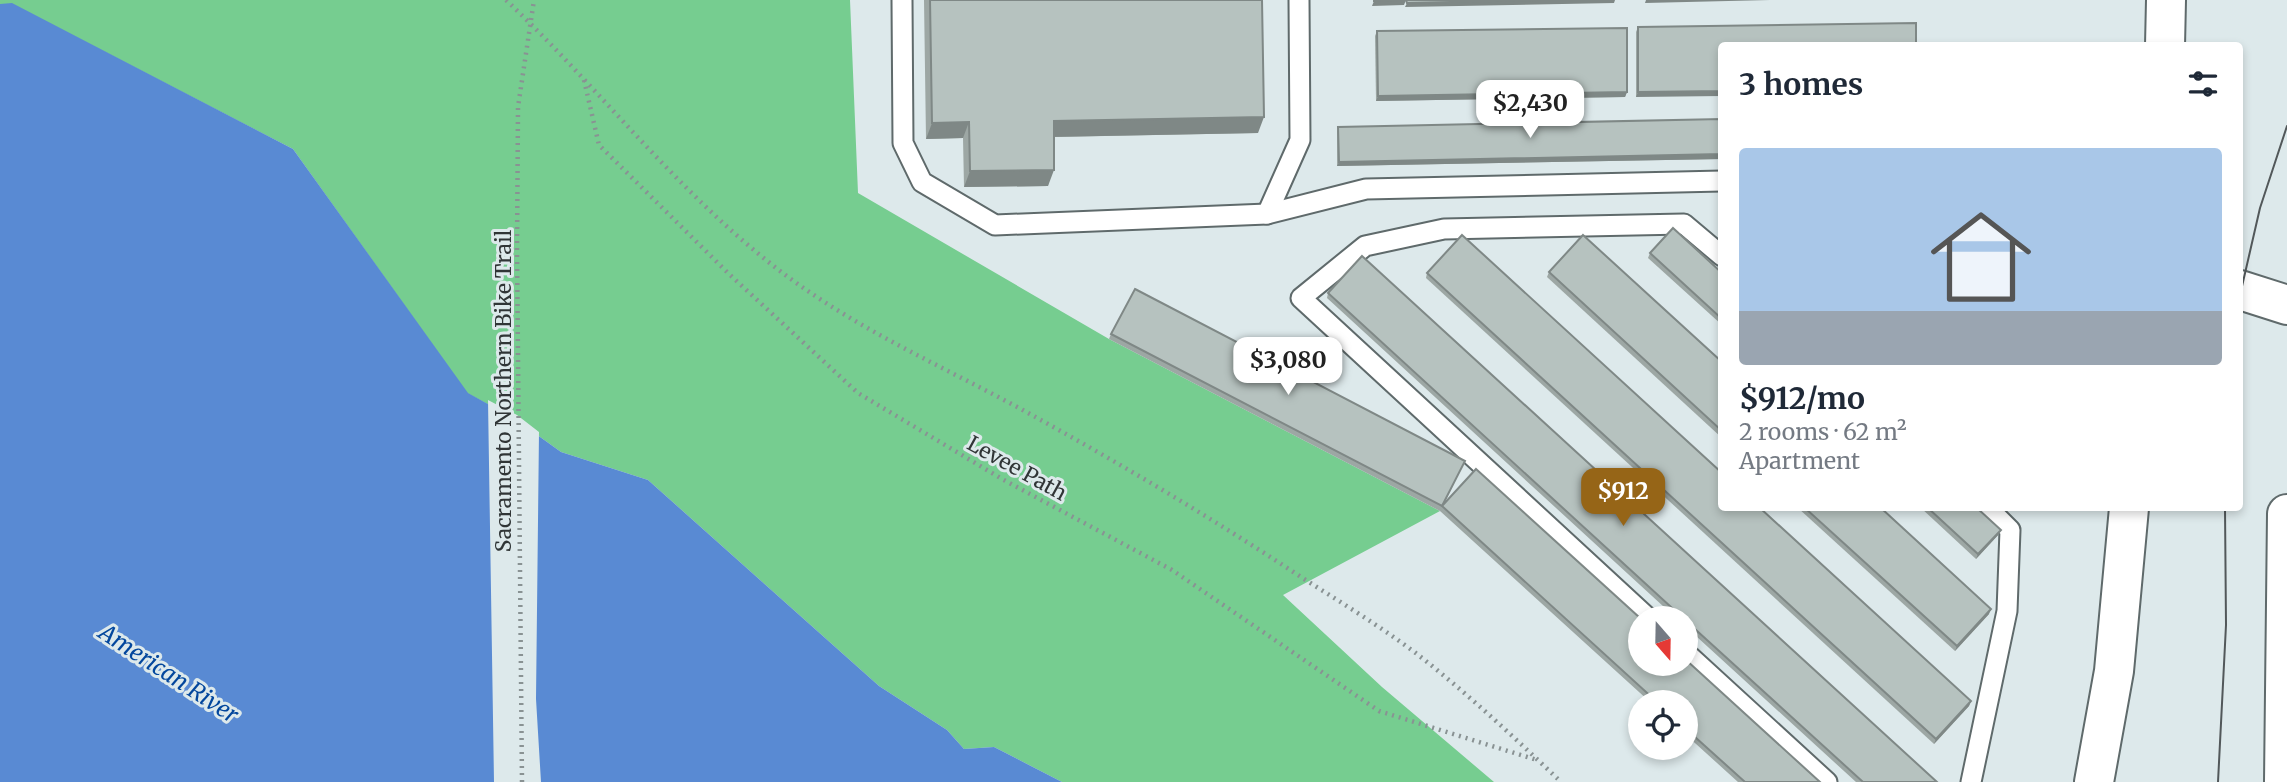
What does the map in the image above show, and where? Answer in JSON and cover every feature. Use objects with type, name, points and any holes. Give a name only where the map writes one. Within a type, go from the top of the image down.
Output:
[{"type":"main road","points":[[2165,42],[2166,0]]},
{"type":"main road","points":[[2243,291],[2287,305]]},
{"type":"main road","points":[[2094,782],[2114,671],[2129,511]]},
{"type":"main road","points":[[2284,782],[2287,514]]},
{"type":"lane","points":[[902,0],[903,143],[922,182],[995,225],[1267,214],[1366,189],[1718,181]]},
{"type":"lane","points":[[1267,214],[1300,140],[1299,0]]},
{"type":"lane","points":[[1635,606],[1301,298],[1365,246],[1444,229],[1684,223],[1718,253]]},
{"type":"lane","points":[[1971,782],[2007,611],[2010,530],[1991,511]]},
{"type":"lane","points":[[1698,664],[1827,782]]},
{"type":"path","name":"Levee Path","points":[[506,0],[725,226],[786,276],[824,302],[939,367],[1039,419],[1264,552],[1417,655],[1561,782]]},
{"type":"path","name":"Sacramento Northern Bike Trail","points":[[522,782],[518,107],[534,0]]},
{"type":"path","name":"Levee Path","points":[[584,79],[599,145],[729,274],[858,393],[1002,480],[1172,570],[1379,710],[1539,761]]},
{"type":"green space","points":[[0,0],[850,0],[858,193],[1109,339],[1440,511],[1283,595],[1382,687],[1494,782],[1062,782],[994,747],[964,749],[947,730],[879,686],[648,480],[561,452],[515,419],[467,393],[293,149],[12,4],[0,4]]},
{"type":"water","name":"American River","points":[[12,3],[293,149],[468,393],[515,419],[561,452],[648,480],[879,686],[947,730],[964,749],[994,747],[1062,782],[0,782],[0,4]]},
{"type":"pier","points":[[488,400],[517,415],[539,432],[536,699],[541,782],[494,782]]},
{"type":"building","points":[[930,0],[1262,0],[1264,117],[1054,121],[1054,170],[970,171],[969,122],[932,123]]},
{"type":"building","points":[[1406,0],[1537,0],[1407,3]]},
{"type":"building","points":[[1916,23],[1916,42],[1718,42],[1718,91],[1638,92],[1638,27]]},
{"type":"building","points":[[1627,28],[1627,92],[1378,96],[1377,31]]},
{"type":"building","points":[[1718,119],[1718,154],[1339,162],[1338,127]]},
{"type":"building","points":[[1673,228],[1718,269],[1718,315],[1650,253]]},
{"type":"building","points":[[1462,235],[1718,469],[1718,511],[1763,511],[1971,701],[1936,739],[1427,273]]},
{"type":"building","points":[[1583,235],[1718,358],[1718,427],[1549,272]]},
{"type":"building","points":[[1362,256],[1937,782],[1863,782],[1698,632],[1698,606],[1670,606],[1328,293]]},
{"type":"building","points":[[1135,289],[1465,461],[1442,506],[1111,334]]},
{"type":"building","points":[[1476,469],[1628,607],[1628,676],[1442,506]]},
{"type":"building","points":[[1808,511],[1884,511],[1991,609],[1957,646]]},
{"type":"building","points":[[1931,511],[1980,511],[2001,530],[1978,554]]},
{"type":"building","points":[[1698,671],[1820,782],[1745,782],[1698,740],[1698,690],[1644,690],[1628,676],[1698,676]]},
{"type":"tram line","points":[[2243,282],[2260,208],[2287,126]]},
{"type":"tram line","points":[[2218,782],[2226,625],[2225,511]]}]
